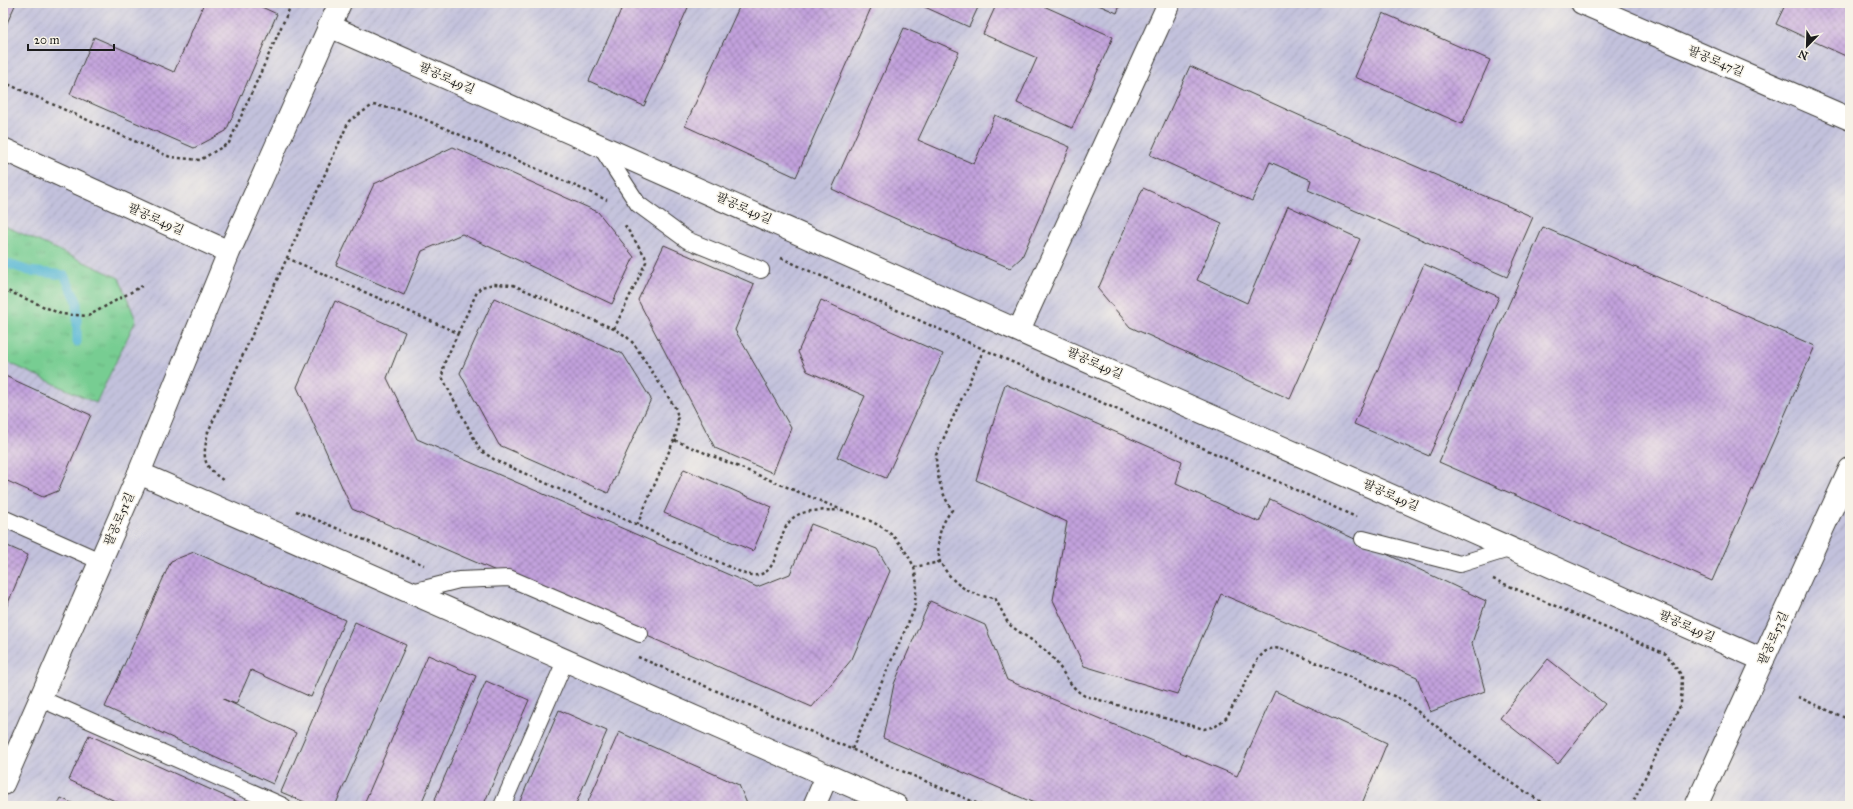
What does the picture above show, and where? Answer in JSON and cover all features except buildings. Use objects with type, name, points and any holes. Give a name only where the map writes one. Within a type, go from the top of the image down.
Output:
[{"type":"street","points":[[229,252],[340,3]]},
{"type":"street","points":[[1019,330],[1168,3]]},
{"type":"street","name":"팔공로47길","points":[[1582,3],[1850,119]]},
{"type":"street","name":"팔공로49길","points":[[329,26],[599,144],[1763,660]]},
{"type":"street","name":"팔공로49길","points":[[3,149],[229,252]]},
{"type":"street","name":"팔공로51길","points":[[3,784],[139,473],[229,252]]},
{"type":"street","name":"팔공로53길","points":[[1696,806],[1850,469]]},
{"type":"street","points":[[139,473],[566,659],[897,806]]},
{"type":"street","points":[[814,806],[827,776]]},
{"type":"lane","points":[[599,144],[638,204],[686,240],[761,270]]},
{"type":"lane","points":[[3,518],[100,561]]},
{"type":"lane","points":[[1363,539],[1460,564],[1512,548]]},
{"type":"lane","points":[[412,592],[459,580],[509,578],[640,634]]},
{"type":"lane","points":[[502,806],[566,659]]},
{"type":"lane","points":[[40,698],[283,806]]},
{"type":"path","points":[[3,82],[170,157],[200,160],[229,143],[292,3]]},
{"type":"path","points":[[229,483],[208,469],[204,452],[208,432],[349,121],[373,105],[406,111],[609,201]]},
{"type":"path","points":[[614,329],[646,262],[645,256],[621,220]]},
{"type":"path","points":[[778,257],[1360,519]]},
{"type":"path","points":[[287,258],[458,333]]},
{"type":"path","points":[[637,525],[674,440],[679,420],[676,409],[634,344],[626,336],[614,329],[519,287],[501,283],[481,287],[477,292],[444,364],[442,377],[480,450],[495,460],[744,574],[760,575],[768,570],[773,563],[786,527],[792,519],[801,514],[814,511],[842,510]]},
{"type":"path","points":[[3,289],[60,314],[88,316],[142,286]]},
{"type":"path","points":[[984,349],[936,455],[936,469],[944,498],[952,510],[941,526],[938,544],[940,562],[954,582],[962,588],[982,597],[995,598],[1006,621],[1049,654],[1076,691],[1085,696],[1204,729],[1216,726],[1227,717],[1258,659],[1265,651],[1275,648],[1287,650],[1403,700],[1490,769],[1547,806]]},
{"type":"path","points":[[674,440],[883,527],[895,537],[906,550],[914,567],[917,584],[914,610],[852,749]]},
{"type":"path","points":[[292,510],[459,580]]},
{"type":"path","points":[[914,567],[940,562]]},
{"type":"path","points":[[1489,577],[1666,654],[1682,676],[1681,704],[1631,806]]},
{"type":"path","points":[[633,655],[983,806]]},
{"type":"path","points":[[1798,697],[1850,720]]},
{"type":"shaded area","points":[[3,3],[1850,3],[1850,806],[3,806]]},
{"type":"green space","points":[[3,225],[119,278],[136,320],[96,403],[3,360]]},
{"type":"waterway","points":[[3,262],[29,271],[64,275],[77,301],[77,342]]}]
